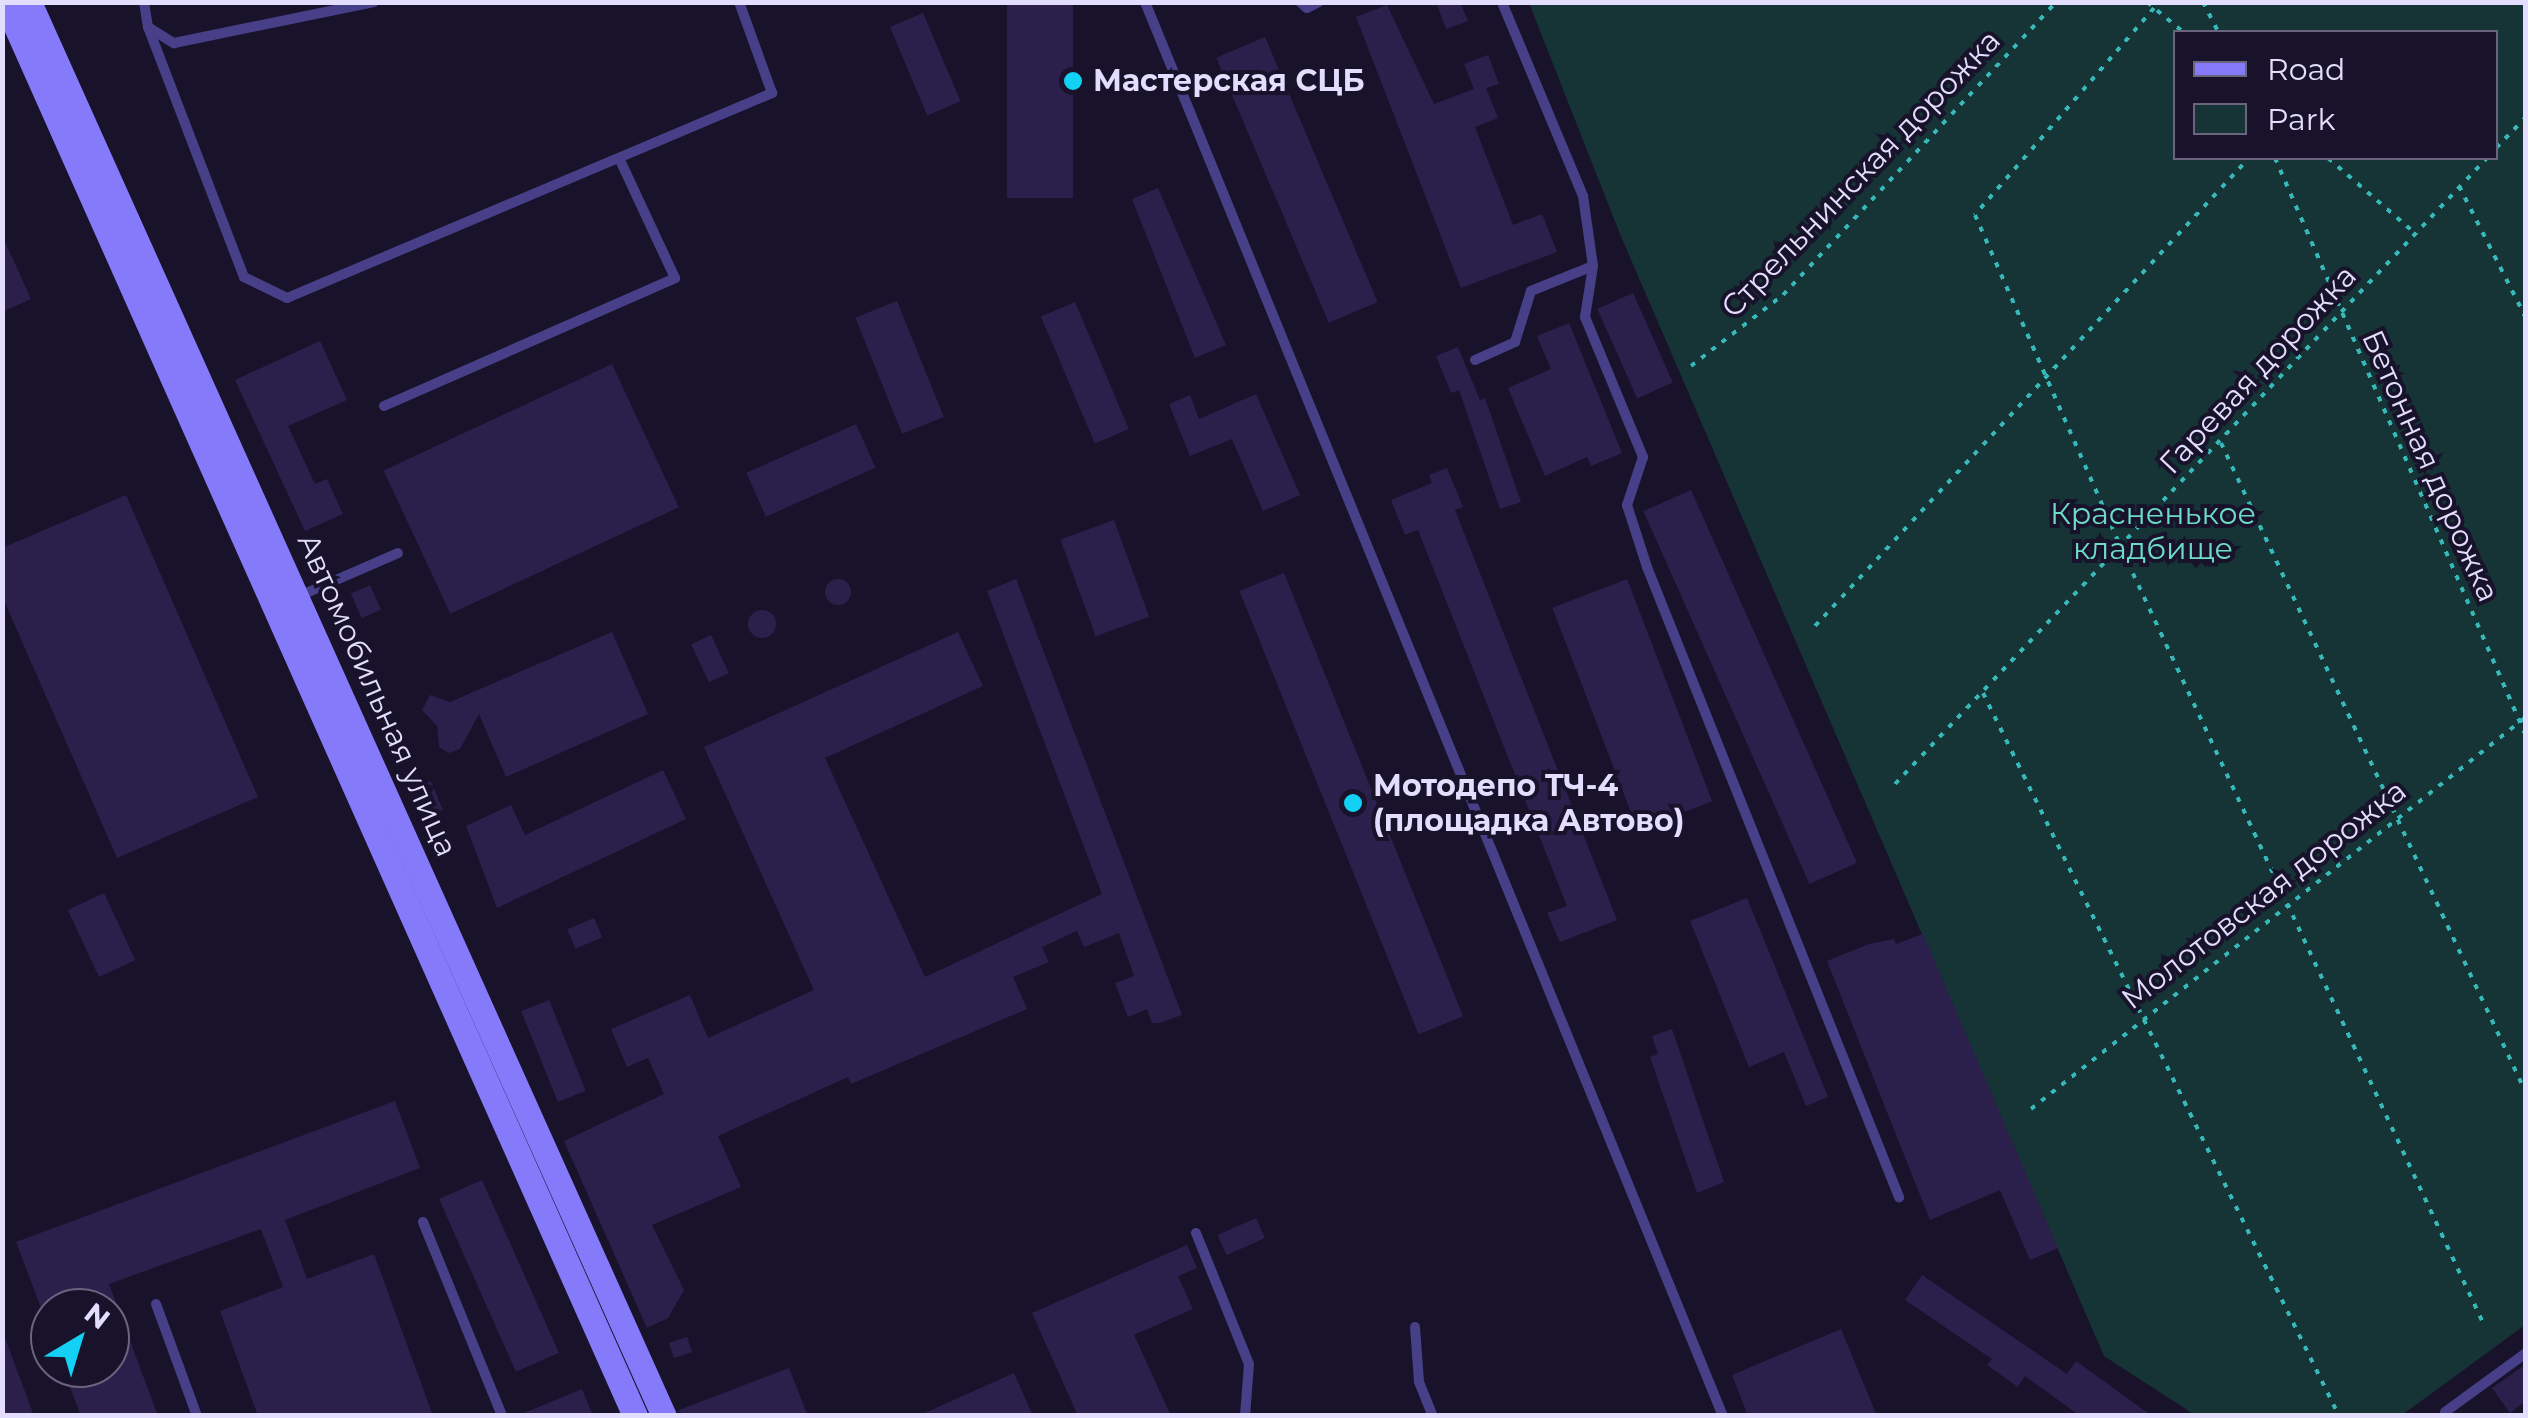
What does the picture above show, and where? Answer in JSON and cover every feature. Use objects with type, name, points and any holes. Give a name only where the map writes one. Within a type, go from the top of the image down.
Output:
[{"type":"main road","name":"Автомобильная улица","points":[[4,2],[635,1415]]},
{"type":"main road","name":"Автомобильная улица","points":[[29,2],[664,1416]]},
{"type":"lane","points":[[144,2],[148,28],[244,277],[287,298],[772,92],[739,2]]},
{"type":"lane","points":[[148,28],[174,43],[374,2]]},
{"type":"lane","points":[[1145,2],[1723,1416]]},
{"type":"lane","points":[[1300,2],[1308,8],[1319,2]]},
{"type":"lane","points":[[1502,2],[1582,196],[1593,266],[1585,317],[1642,457],[1626,504],[1646,566],[1899,1197]]},
{"type":"lane","points":[[384,406],[675,278],[619,158]]},
{"type":"lane","points":[[1475,360],[1515,342],[1531,291],[1593,266]]},
{"type":"lane","points":[[296,598],[398,552]]},
{"type":"lane","points":[[423,1222],[502,1416]]},
{"type":"lane","points":[[1196,1233],[1249,1364],[1245,1416]]},
{"type":"lane","points":[[156,1304],[197,1416]]},
{"type":"lane","points":[[1415,1328],[1419,1382],[1433,1416]]},
{"type":"lane","points":[[2447,1414],[2526,1352]]},
{"type":"path","name":"Стрельнинская дорожка","points":[[1691,366],[1783,294],[2056,2]]},
{"type":"path","points":[[2147,2],[2181,30]]},
{"type":"path","points":[[2202,2],[2217,30]]},
{"type":"path","points":[[2154,8],[1975,215],[2122,550],[2484,1325]]},
{"type":"path","points":[[2498,146],[2526,117]]},
{"type":"path","points":[[1815,626],[2247,160]]},
{"type":"path","name":"Бетонная дорожка","points":[[2275,160],[2339,317],[2526,736]]},
{"type":"path","points":[[2330,160],[2415,233]]},
{"type":"path","name":"Гаревая дорожка","points":[[1895,784],[2122,550],[2484,160]]},
{"type":"path","points":[[2460,186],[2526,318]]},
{"type":"path","points":[[2221,443],[2526,1093]]},
{"type":"path","points":[[1983,693],[2339,1416]]},
{"type":"path","name":"Молотовская дорожка","points":[[2031,1109],[2526,717]]},
{"type":"green space","name":"Красненькое кладбище","points":[[1529,3],[2525,3],[2525,1325],[2402,1415],[2195,1415],[2104,1356],[1620,234]]},
{"type":"building","points":[[1007,2],[1073,2],[1073,198],[1007,198]]},
{"type":"building","points":[[1436,2],[1460,2],[1468,21],[1446,29]]},
{"type":"building","points":[[1387,5],[1434,104],[1474,89],[1464,64],[1488,55],[1499,84],[1486,88],[1498,118],[1475,127],[1513,225],[1542,214],[1557,252],[1461,288],[1356,17]]},
{"type":"building","points":[[923,13],[961,101],[927,115],[890,27]]},
{"type":"building","points":[[1265,37],[1378,302],[1329,323],[1216,58]]},
{"type":"building","points":[[1158,188],[1226,345],[1195,358],[1132,199]]},
{"type":"building","points":[[2,235],[31,299],[2,312]]},
{"type":"building","points":[[1633,293],[1673,383],[1637,398],[1597,309]]},
{"type":"building","points":[[897,301],[944,417],[902,434],[855,318]]},
{"type":"building","points":[[1075,302],[1129,429],[1095,443],[1041,316]]},
{"type":"building","points":[[1569,323],[1622,453],[1591,466],[1587,457],[1545,476],[1508,388],[1551,369],[1537,336]]},
{"type":"building","points":[[320,341],[347,400],[288,426],[315,484],[327,479],[343,514],[305,531],[235,380]]},
{"type":"building","points":[[1458,347],[1480,400],[1485,398],[1521,502],[1500,509],[1459,390],[1451,393],[1436,356]]},
{"type":"building","points":[[612,364],[679,507],[450,614],[384,470]]},
{"type":"building","points":[[1256,394],[1300,495],[1263,511],[1232,439],[1190,456],[1169,404],[1190,395],[1199,419]]},
{"type":"building","points":[[856,424],[876,468],[766,517],[746,473]]},
{"type":"building","points":[[1447,468],[1463,507],[1455,510],[1617,920],[1560,942],[1547,913],[1567,906],[1418,530],[1405,535],[1391,500],[1432,483],[1429,475]]},
{"type":"building","points":[[1691,490],[1857,863],[1809,884],[1643,511]]},
{"type":"building","points":[[126,495],[258,797],[117,858],[2,596],[2,548]]},
{"type":"building","points":[[1114,520],[1149,617],[1096,636],[1060,539]]},
{"type":"building","name":"Мотодепо ТЧ-4 (площадка Автово)","points":[[1284,573],[1463,1016],[1419,1034],[1239,591]]},
{"type":"building","points":[[838,579],[847,583],[851,592],[847,601],[838,605],[829,601],[825,592],[829,583]]},
{"type":"building","points":[[1016,579],[1182,1015],[1152,1023],[1147,1009],[1128,1017],[1115,983],[1134,976],[1119,933],[1084,947],[1077,931],[1042,947],[1049,962],[1013,977],[1027,1009],[851,1084],[848,1077],[718,1136],[741,1187],[652,1225],[684,1290],[668,1318],[647,1328],[564,1141],[664,1094],[648,1058],[627,1067],[611,1029],[690,995],[708,1038],[814,990],[704,747],[958,632],[983,686],[825,758],[925,977],[1102,894],[987,591]]},
{"type":"building","points":[[1627,579],[1712,801],[1638,830],[1552,608]]},
{"type":"building","points":[[370,585],[381,610],[362,618],[351,594]]},
{"type":"building","points":[[762,610],[772,614],[776,624],[772,634],[762,638],[752,634],[748,624],[752,614]]},
{"type":"building","points":[[612,632],[648,714],[506,777],[479,714],[460,749],[449,753],[439,747],[437,726],[422,710],[430,695],[450,702]]},
{"type":"building","points":[[711,635],[729,673],[709,682],[691,644]]},
{"type":"building","points":[[663,770],[686,819],[497,908],[466,826],[511,805],[525,835]]},
{"type":"building","points":[[431,781],[443,810],[427,816],[415,787]]},
{"type":"building","points":[[104,893],[135,960],[99,977],[68,910]]},
{"type":"building","points":[[1747,898],[1828,1097],[1806,1106],[1784,1052],[1749,1067],[1690,921]]},
{"type":"building","points":[[594,918],[602,937],[576,949],[567,929]]},
{"type":"building","points":[[1923,934],[2058,1248],[2030,1260],[2000,1190],[1930,1220],[1827,961],[1869,944],[1894,939],[1896,944]]},
{"type":"building","points":[[549,1000],[586,1091],[558,1102],[521,1011]]},
{"type":"building","points":[[1672,1029],[1724,1182],[1697,1193],[1650,1057],[1658,1054],[1652,1036]]},
{"type":"building","points":[[395,1101],[420,1168],[285,1220],[307,1279],[374,1254],[433,1416],[258,1416],[220,1311],[283,1287],[261,1229],[109,1284],[110,1288],[33,1288],[16,1242]]},
{"type":"building","points":[[482,1180],[559,1353],[516,1372],[439,1199]]},
{"type":"building","points":[[1256,1218],[1265,1238],[1227,1255],[1218,1235]]},
{"type":"building","points":[[1187,1245],[1197,1268],[1178,1276],[1193,1309],[1134,1335],[1171,1416],[1078,1416],[1032,1313]]},
{"type":"building","points":[[1922,1275],[2067,1374],[2076,1361],[2152,1416],[2080,1416],[2025,1376],[2018,1387],[1987,1365],[1992,1359],[1905,1300]]},
{"type":"building","points":[[1841,1329],[1877,1416],[1748,1416],[1732,1375]]},
{"type":"building","points":[[4,1335],[34,1416],[2,1416]]},
{"type":"building","points":[[687,1337],[692,1352],[674,1358],[669,1343]]},
{"type":"building","points":[[130,1341],[158,1416],[81,1416],[70,1388],[130,1388]]},
{"type":"building","points":[[2526,1364],[2526,1401],[2510,1413],[2492,1388]]},
{"type":"building","points":[[789,1368],[808,1416],[680,1416],[679,1410]]},
{"type":"building","points":[[1014,1373],[1033,1416],[918,1416]]},
{"type":"building","points":[[582,1389],[593,1416],[519,1416],[519,1415]]},
{"type":"place","name":"Мастерская СЦБ","points":[[1073,81]]},
{"type":"place","name":"Мотодепо ТЧ-4 (площадка Автово)","points":[[1353,803]]}]
